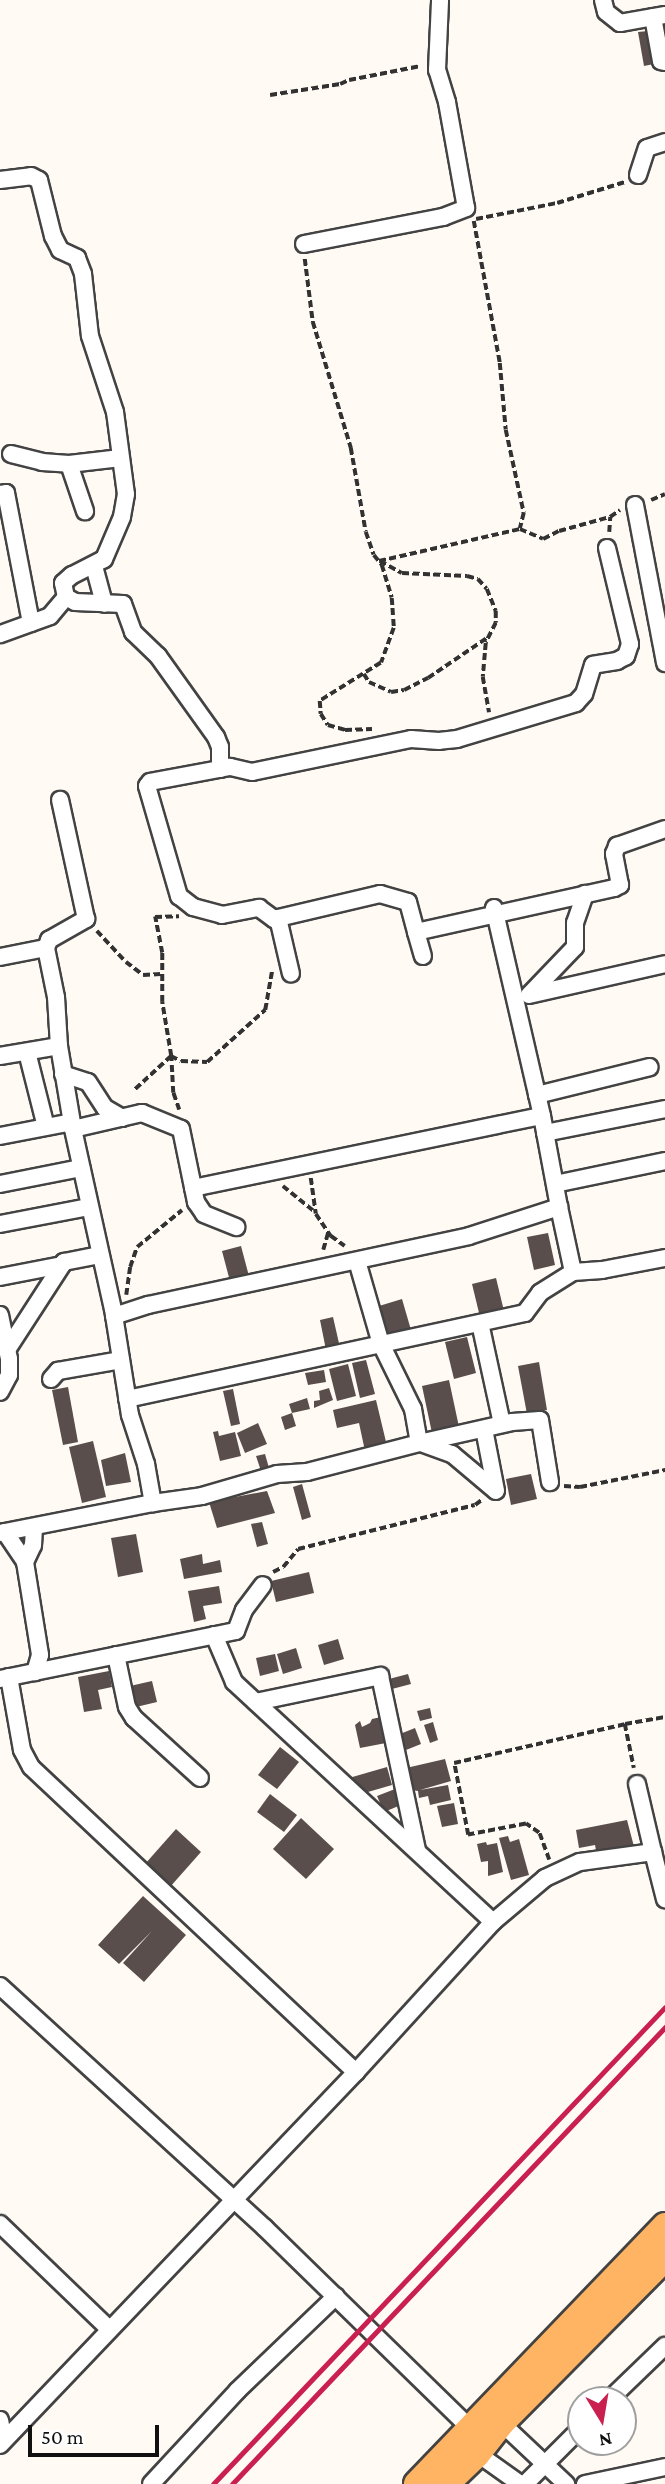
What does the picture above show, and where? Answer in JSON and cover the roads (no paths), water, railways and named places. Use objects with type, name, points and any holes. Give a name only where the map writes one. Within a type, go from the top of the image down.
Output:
[{"type":"main road","points":[[446,2484],[479,2431],[665,2226]]},
{"type":"main road","points":[[417,2484],[479,2431],[665,2258]]},
{"type":"street","points":[[304,244],[470,214],[436,63],[441,40],[440,0]]},
{"type":"street","points":[[603,0],[606,12],[620,23],[659,16],[661,61],[665,62]]},
{"type":"street","points":[[638,175],[647,148],[665,142]]},
{"type":"street","points":[[0,180],[32,176],[39,180],[53,236],[61,250],[77,258],[83,274],[90,336],[115,412],[126,494],[122,517],[104,559],[72,575],[64,583],[66,597],[50,616],[0,634]]},
{"type":"street","points":[[11,454],[42,462],[69,464],[121,458]]},
{"type":"street","points":[[69,464],[85,511]]},
{"type":"street","points":[[0,494],[6,493],[31,623]]},
{"type":"street","points":[[635,505],[665,663]]},
{"type":"street","points":[[423,956],[408,902],[380,894],[278,918],[270,917],[266,910],[258,908],[222,915],[193,906],[179,896],[147,786],[150,782],[230,767],[252,772],[411,739],[457,739],[576,703],[584,694],[593,665],[617,662],[626,656],[630,634],[620,610],[607,548]]},
{"type":"street","points":[[94,566],[104,604]]},
{"type":"street","points":[[66,597],[75,602],[123,604],[133,632],[158,656],[216,737],[220,769]]},
{"type":"street","points":[[60,800],[86,919],[49,940],[47,948],[56,997],[59,1045],[81,1168],[114,1316],[127,1399],[146,1464],[153,1503]]},
{"type":"street","points":[[416,932],[620,885],[614,855],[617,846],[665,829]]},
{"type":"street","points":[[522,998],[575,947],[575,923],[585,894]]},
{"type":"street","points":[[494,912],[522,998],[537,1095],[573,1272]]},
{"type":"street","points":[[278,918],[292,974]]},
{"type":"street","points":[[0,957],[47,948]]},
{"type":"street","points":[[522,998],[665,964]]},
{"type":"street","points":[[0,1056],[59,1045]]},
{"type":"street","points":[[27,1052],[46,1127]]},
{"type":"street","points":[[537,1095],[650,1068]]},
{"type":"street","points":[[63,1074],[88,1082],[105,1108],[122,1118]]},
{"type":"street","points":[[545,1133],[665,1109]]},
{"type":"street","points":[[0,1136],[142,1113],[181,1129],[194,1195],[204,1214],[237,1227]]},
{"type":"street","points":[[194,1195],[268,1173],[542,1116]]},
{"type":"street","points":[[555,1184],[665,1161]]},
{"type":"street","points":[[0,1184],[81,1168]]},
{"type":"street","points":[[0,1224],[89,1207]]},
{"type":"street","points":[[114,1316],[148,1305],[469,1236],[559,1207]]},
{"type":"street","points":[[7,1350],[64,1262],[100,1255]]},
{"type":"street","points":[[127,1399],[525,1313],[540,1293],[573,1272],[602,1270],[665,1258]]},
{"type":"street","points":[[357,1261],[381,1344],[413,1409],[419,1443]]},
{"type":"street","points":[[0,1277],[62,1265]]},
{"type":"street","points":[[0,1315],[9,1375],[0,1392]]},
{"type":"street","points":[[480,1323],[502,1424]]},
{"type":"street","points":[[51,1379],[58,1371],[121,1360]]},
{"type":"street","points":[[35,1672],[40,1655],[25,1562],[2,1533],[202,1496],[277,1474],[307,1472],[502,1424],[540,1420],[550,1482]]},
{"type":"street","points":[[419,1443],[452,1454],[496,1491],[484,1429]]},
{"type":"street","points":[[25,1562],[33,1545],[34,1527]]},
{"type":"street","points":[[263,1585],[244,1611],[236,1631],[4,1678],[22,1750],[31,1767],[356,2072]]},
{"type":"street","points":[[214,1635],[234,1682],[493,1922]]},
{"type":"street","points":[[116,1656],[128,1707],[134,1718],[200,1778]]},
{"type":"street","points":[[256,1702],[380,1676],[417,1850]]},
{"type":"street","points":[[637,1784],[665,1899]]},
{"type":"street","points":[[2,2442],[356,2072],[493,1922],[552,1875],[580,1863],[653,1852]]},
{"type":"street","points":[[0,1986],[479,2431],[522,2484],[567,2442]]},
{"type":"street","points":[[0,2224],[109,2329]]},
{"type":"street","points":[[150,2484],[237,2391],[335,2296]]},
{"type":"street","points":[[624,2386],[665,2346]]},
{"type":"street","points":[[0,2420],[2,2442]]},
{"type":"street","points":[[479,2431],[545,2463],[566,2484]]},
{"type":"street","points":[[585,2484],[665,2467]]},
{"type":"railway","points":[[213,2484],[665,2007]]},
{"type":"railway","points":[[232,2484],[665,2027]]}]
